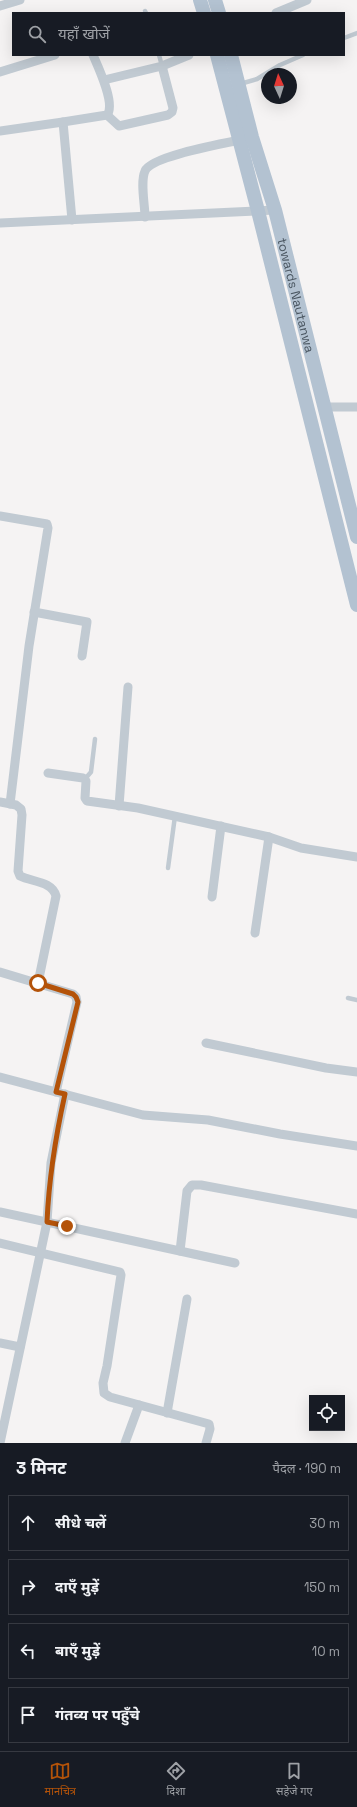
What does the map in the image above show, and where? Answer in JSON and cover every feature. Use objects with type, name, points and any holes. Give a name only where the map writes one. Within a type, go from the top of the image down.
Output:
[{"type":"main road","points":[[200,0],[204,12]]},
{"type":"main road","points":[[215,0],[219,12]]},
{"type":"main road","points":[[217,56],[245,138],[258,212],[357,605]]},
{"type":"main road","name":"towards Nautanwa","points":[[231,56],[238,84],[245,138],[275,210],[357,537]]},
{"type":"street","points":[[0,6],[20,0]]},
{"type":"street","points":[[278,12],[307,0]]},
{"type":"street","points":[[0,72],[52,56]]},
{"type":"street","points":[[93,56],[104,80],[110,108],[107,115]]},
{"type":"street","points":[[104,80],[162,66],[187,56]]},
{"type":"street","points":[[107,115],[119,126],[168,115],[172,112],[173,108],[162,66]]},
{"type":"street","points":[[0,131],[107,115]]},
{"type":"street","points":[[64,122],[72,220]]},
{"type":"street","points":[[145,217],[143,180],[145,171],[150,164],[181,153],[245,138]]},
{"type":"street","points":[[0,223],[275,210]]},
{"type":"street","points":[[324,407],[357,407]]},
{"type":"street","points":[[0,516],[47,524],[48,526],[34,612],[10,804]]},
{"type":"street","points":[[34,612],[88,622],[82,656]]},
{"type":"street","points":[[119,806],[128,687]]},
{"type":"street","points":[[48,772],[85,779],[86,800],[175,816],[268,837],[289,845],[357,857]]},
{"type":"street","points":[[0,802],[10,804],[21,809],[22,815],[18,871],[20,876],[49,885],[54,890],[56,896],[38,983]]},
{"type":"street","points":[[212,897],[221,826]]},
{"type":"street","points":[[255,933],[268,837]]},
{"type":"street","points":[[0,972],[73,994],[78,1002],[61,1093],[51,1163],[47,1222],[0,1443]]},
{"type":"street","points":[[206,1042],[326,1068],[357,1072]]},
{"type":"street","points":[[0,1077],[143,1115],[208,1120],[280,1134],[357,1146]]},
{"type":"street","points":[[180,1251],[187,1191],[192,1185],[201,1185],[357,1214]]},
{"type":"street","points":[[0,1212],[235,1263]]},
{"type":"street","points":[[0,1243],[120,1272],[119,1290],[103,1384],[104,1393],[110,1397],[209,1424],[210,1429],[206,1443]]},
{"type":"street","points":[[167,1413],[187,1299]]},
{"type":"street","points":[[0,1343],[20,1347]]},
{"type":"street","points":[[126,1443],[139,1405]]},
{"type":"lane","points":[[345,38],[357,33]]},
{"type":"lane","points":[[159,56],[162,66]]},
{"type":"lane","points":[[238,84],[257,79],[280,64],[300,56]]},
{"type":"lane","points":[[85,779],[91,772],[95,739]]},
{"type":"lane","points":[[168,868],[175,816]]},
{"type":"lane","points":[[348,998],[357,1000]]},
{"type":"route","points":[[38,983],[73,994],[78,1002],[56,1092],[65,1094],[53,1146],[48,1184],[47,1222],[67,1226]]}]
